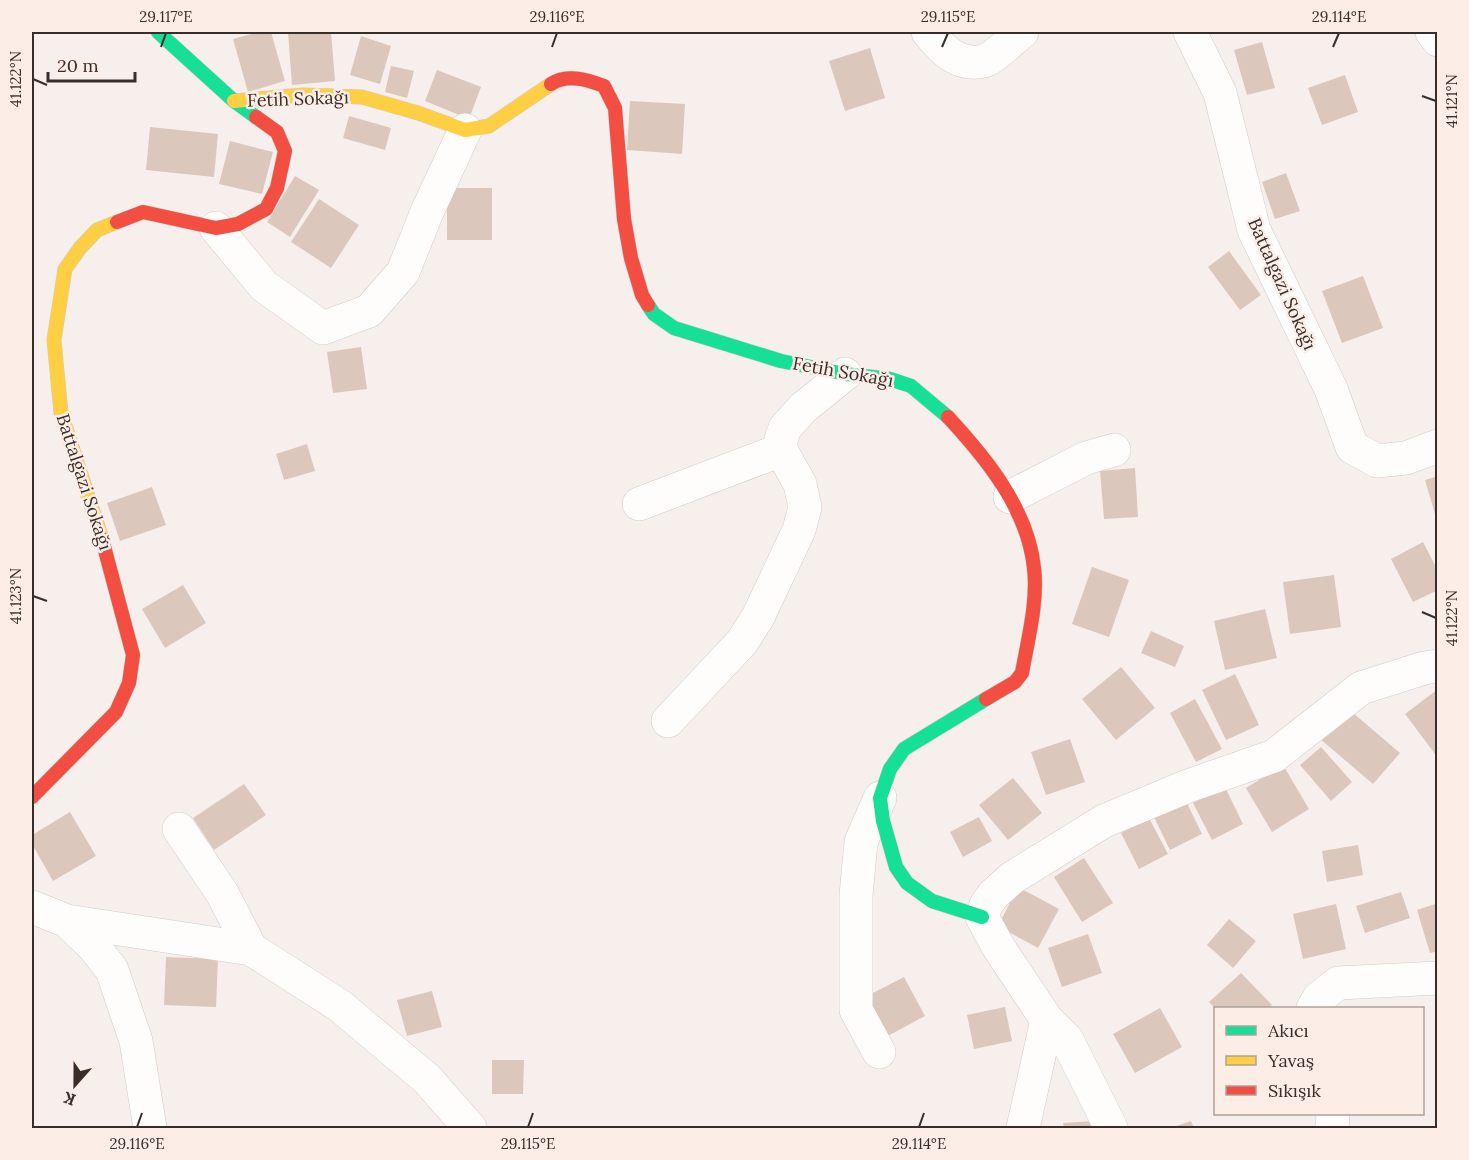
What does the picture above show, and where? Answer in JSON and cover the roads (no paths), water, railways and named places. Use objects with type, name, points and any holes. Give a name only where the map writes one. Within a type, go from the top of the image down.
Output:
[{"type":"street","name":"Battalgazi Sokağı","points":[[32,797],[116,712],[129,683],[133,655],[110,564],[61,413],[54,340],[65,269],[97,230],[143,213],[216,228],[237,224],[266,209],[277,188],[285,151],[277,132],[234,101],[158,32]]},
{"type":"street","points":[[928,32],[941,48],[960,61],[985,61],[1022,32]]},
{"type":"street","name":"Battalgazi Sokağı","points":[[1190,32],[1220,93],[1254,230],[1331,389],[1352,447],[1377,461],[1406,459],[1437,446]]},
{"type":"street","points":[[1432,32],[1437,40]]},
{"type":"street","name":"Fetih Sokağı","points":[[234,101],[303,95],[362,97],[418,113],[465,130],[489,126],[558,79],[586,79],[604,86],[615,108],[624,219],[631,258],[642,295],[654,314],[674,328],[720,344],[781,361],[845,374],[890,379],[911,386],[939,408],[971,442],[1010,497],[1025,531],[1034,567],[1034,601],[1022,673],[1015,682],[904,749],[890,769],[880,798],[883,821],[896,867],[907,883],[932,901],[982,917]]},
{"type":"street","points":[[216,228],[264,286],[323,328],[369,310],[403,272],[427,212],[465,130]]},
{"type":"street","points":[[668,721],[742,642],[758,617],[799,530],[805,507],[800,484],[781,450],[781,439],[785,428],[803,408],[845,374]]},
{"type":"street","points":[[639,504],[781,450]]},
{"type":"street","points":[[1010,497],[1086,458],[1114,450]]},
{"type":"street","points":[[1111,1128],[1067,1040],[1047,1020],[999,948],[982,917],[993,895],[1012,878],[1104,821],[1188,786],[1274,756],[1361,688],[1437,666]]},
{"type":"street","points":[[879,1052],[856,1010],[856,895],[861,842],[880,798]]},
{"type":"street","points":[[179,829],[222,893],[251,949]]},
{"type":"street","points":[[32,907],[67,921],[251,949],[340,1006],[427,1079],[470,1128]]},
{"type":"street","points":[[67,921],[94,947],[112,970],[136,1041],[150,1128]]},
{"type":"street","points":[[1313,1007],[1318,999],[1338,983],[1437,978]]},
{"type":"street","points":[[1023,1128],[1047,1020]]}]
